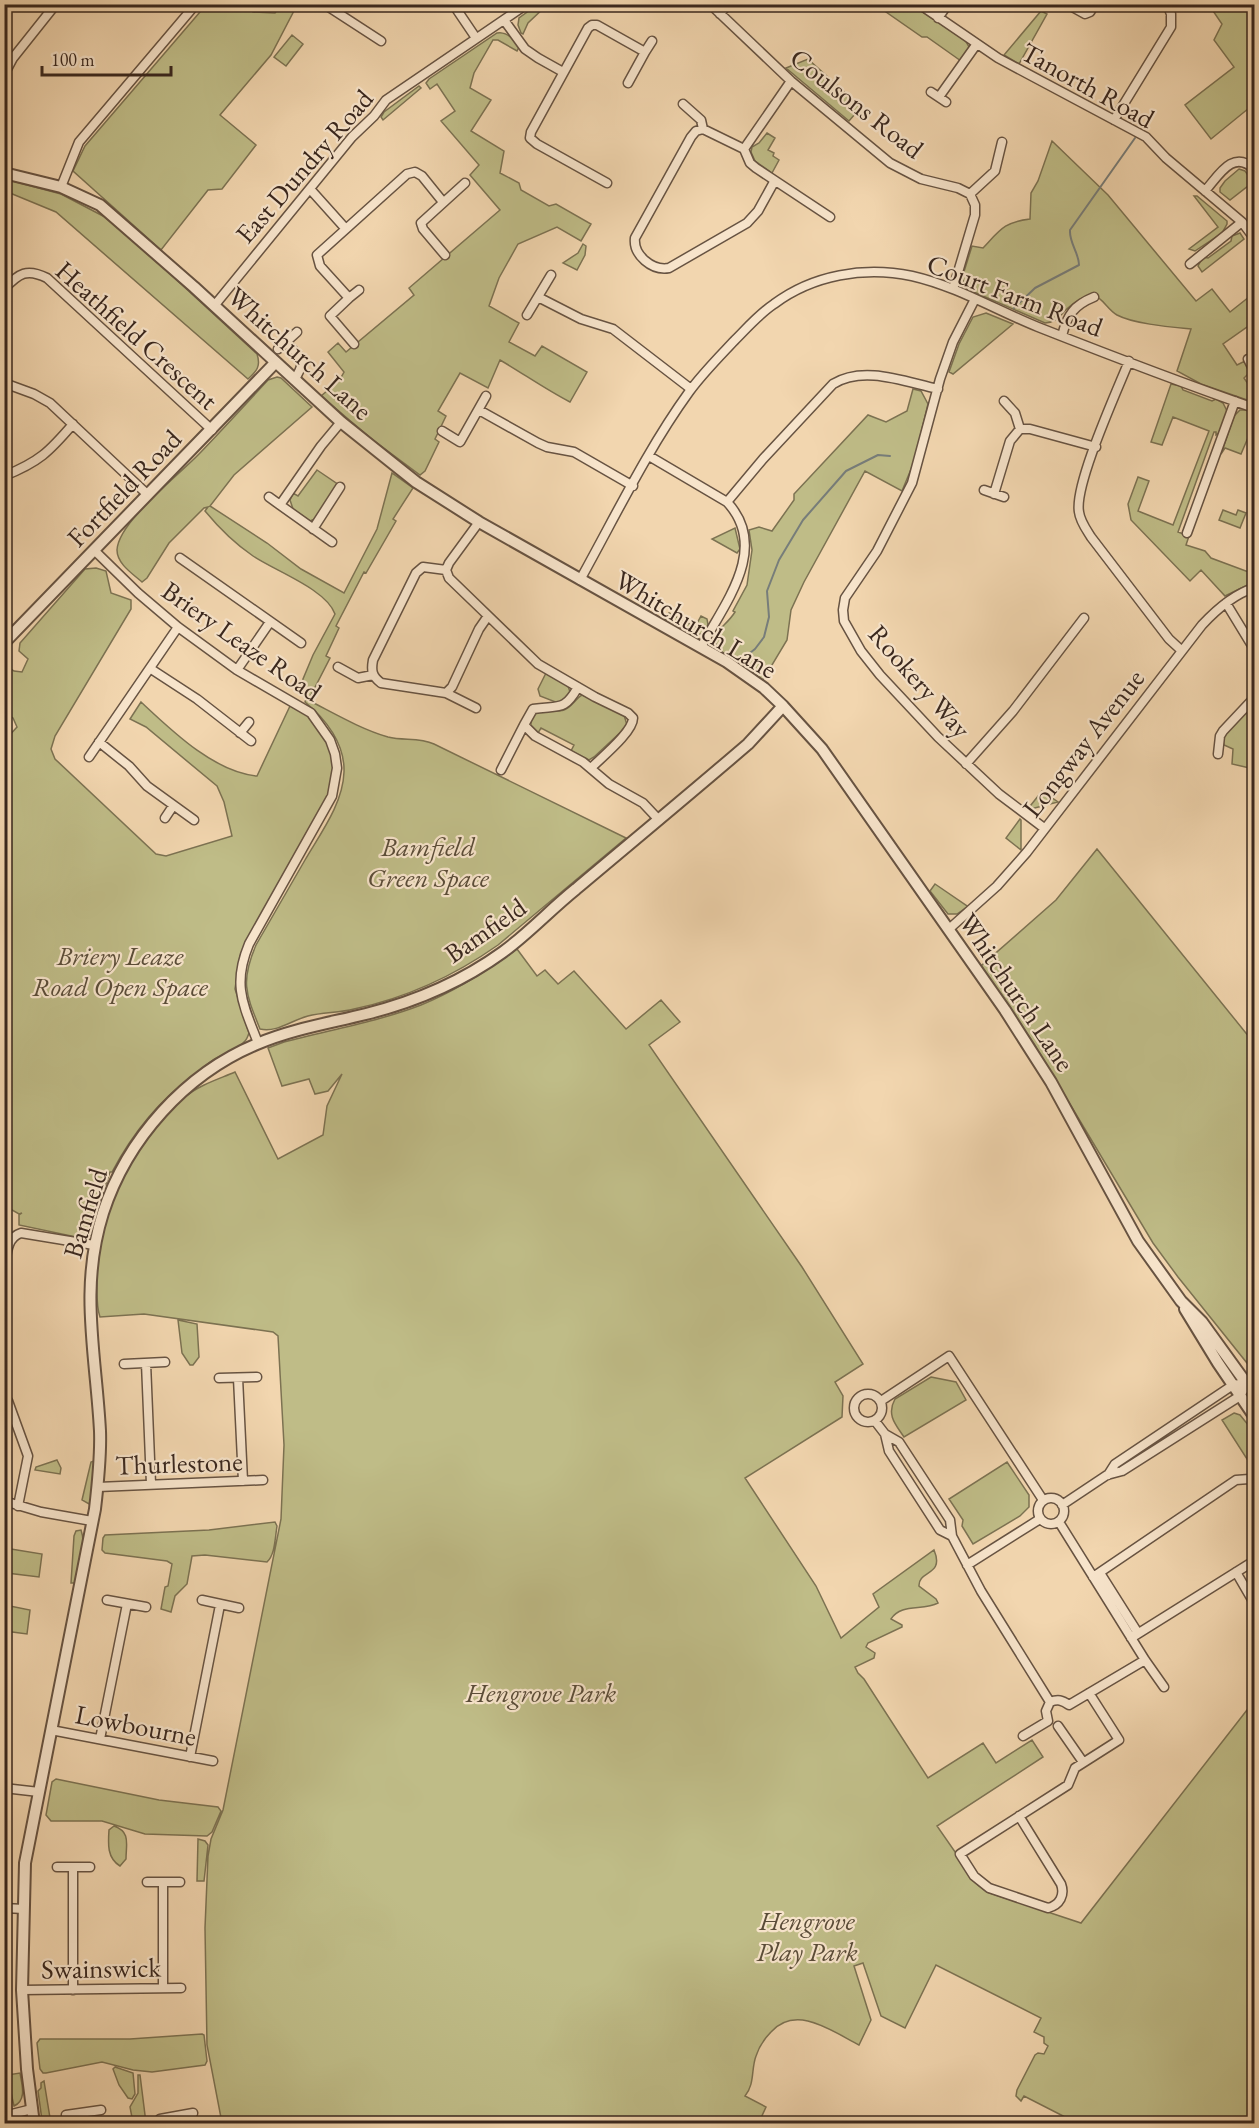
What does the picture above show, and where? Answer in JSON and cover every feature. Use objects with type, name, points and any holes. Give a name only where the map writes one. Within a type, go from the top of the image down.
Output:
[{"type":"street","points":[[4,75],[13,58],[56,4]]},
{"type":"street","points":[[61,187],[79,142],[196,4]]},
{"type":"street","points":[[324,4],[381,41]]},
{"type":"street","points":[[453,4],[476,38]]},
{"type":"street","name":"East Dundry Road","points":[[214,306],[352,137],[374,116],[386,100],[526,4]]},
{"type":"street","name":"Coulsons Road","points":[[710,4],[791,81],[897,167],[921,179],[958,188],[970,194]]},
{"type":"street","points":[[720,14],[728,4]]},
{"type":"street","name":"Tanorth Road","points":[[919,4],[998,58],[1146,137],[1166,158],[1242,222],[1254,238]]},
{"type":"street","points":[[938,18],[948,4]]},
{"type":"street","points":[[1067,4],[1085,14],[1090,12],[1095,4]]},
{"type":"street","points":[[1114,120],[1171,27],[1171,14],[1167,4]]},
{"type":"street","points":[[504,20],[525,49],[563,72]]},
{"type":"street","points":[[607,183],[537,144],[531,138],[531,132],[588,28],[592,25],[597,25],[645,52]]},
{"type":"street","points":[[370,34],[375,26]]},
{"type":"street","points":[[628,83],[652,41]]},
{"type":"street","points":[[939,97],[976,45]]},
{"type":"street","points":[[744,149],[791,81]]},
{"type":"street","points":[[683,104],[696,113],[703,129]]},
{"type":"street","points":[[744,149],[703,129],[696,131],[635,238],[634,246],[639,256],[661,269],[669,268],[747,223],[758,211],[774,182]]},
{"type":"street","points":[[953,289],[975,214],[975,205],[970,194],[995,171],[1002,142]]},
{"type":"street","points":[[744,149],[750,163],[774,182],[830,217]]},
{"type":"street","points":[[1205,190],[1229,164],[1235,161],[1242,161],[1254,169]]},
{"type":"street","points":[[349,298],[318,261],[318,255],[407,174],[415,172],[422,176],[443,202]]},
{"type":"street","name":"Whitchurch Lane","points":[[4,173],[61,187],[90,200],[109,212],[341,422],[416,482],[479,522],[744,673],[783,706],[822,749],[1005,1010],[1051,1082],[1131,1230],[1181,1301],[1191,1322],[1254,1416]]},
{"type":"street","points":[[445,255],[423,229],[421,223],[465,183]]},
{"type":"street","points":[[310,189],[345,228]]},
{"type":"street","points":[[1190,264],[1242,222]]},
{"type":"street","name":"Court Farm Road","points":[[580,580],[649,456],[691,389],[760,315],[788,294],[810,283],[854,273],[877,272],[913,277],[953,289],[1062,336],[1254,408]]},
{"type":"street","name":"Heathfield Crescent","points":[[4,289],[15,277],[23,273],[38,273],[47,278],[212,430]]},
{"type":"street","points":[[527,315],[550,275]]},
{"type":"street","points":[[354,344],[330,316],[359,291]]},
{"type":"street","points":[[538,297],[581,319],[613,329],[691,389]]},
{"type":"street","points":[[1062,336],[1070,314],[1080,303],[1094,297]]},
{"type":"street","name":"Rookery Way","points":[[975,299],[954,342],[938,389],[912,483],[877,551],[845,598],[843,610],[848,631],[880,675],[966,764],[999,794],[1044,828]]},
{"type":"street","points":[[278,349],[297,332]]},
{"type":"street","points":[[286,342],[303,363],[294,380]]},
{"type":"street","points":[[1248,359],[1254,371]]},
{"type":"street","points":[[1129,361],[1096,447],[1079,495],[1078,505],[1081,520],[1169,639],[1181,650]]},
{"type":"street","name":"Fortfield Road","points":[[4,643],[275,363]]},
{"type":"street","points":[[728,502],[763,459],[833,384],[844,377],[878,376],[938,389]]},
{"type":"street","points":[[4,383],[34,394],[50,404],[147,494]]},
{"type":"street","points":[[442,431],[460,441],[486,396]]},
{"type":"street","points":[[1004,401],[1015,413],[1020,429]]},
{"type":"street","points":[[1187,533],[1235,401]]},
{"type":"street","points":[[479,410],[538,443],[574,452],[633,486]]},
{"type":"street","points":[[280,505],[321,446],[341,422]]},
{"type":"street","points":[[4,476],[28,467],[40,459],[73,424]]},
{"type":"street","points":[[1020,429],[1030,429],[1096,447]]},
{"type":"street","points":[[994,494],[1010,441],[1020,429]]},
{"type":"street","points":[[649,456],[728,502],[738,513],[744,530],[746,550],[741,574],[701,647]]},
{"type":"street","points":[[313,529],[340,488]]},
{"type":"street","points":[[984,490],[1004,497]]},
{"type":"street","points":[[269,497],[332,542]]},
{"type":"street","points":[[446,570],[479,522]]},
{"type":"street","name":"Briery Leaze Road","points":[[95,551],[138,593],[178,627],[237,670],[311,713],[330,740],[337,768],[332,796],[324,814],[249,944],[242,961],[241,997],[258,1043]]},
{"type":"street","points":[[180,558],[301,643]]},
{"type":"street","points":[[183,575],[190,566]]},
{"type":"street","points":[[446,570],[423,567],[416,573],[373,660],[371,670],[381,683],[446,693],[476,708]]},
{"type":"street","points":[[446,570],[452,581],[532,659],[633,718],[633,723],[625,734],[591,768]]},
{"type":"street","name":"Longway Avenue","points":[[949,929],[997,885],[1202,625],[1226,603],[1246,590],[1254,588]]},
{"type":"street","points":[[1226,603],[1254,649]]},
{"type":"street","points":[[446,693],[452,687],[479,629],[488,616]]},
{"type":"street","points":[[966,764],[1013,711],[1084,618]]},
{"type":"street","points":[[237,670],[270,622]]},
{"type":"street","points":[[89,757],[178,627]]},
{"type":"street","points":[[338,667],[358,678],[373,675]]},
{"type":"street","points":[[151,669],[197,699],[251,741]]},
{"type":"street","points":[[501,770],[533,709],[566,704],[578,687]]},
{"type":"street","points":[[1218,754],[1223,730],[1254,700]]},
{"type":"street","name":"Bamfield","points":[[34,2124],[22,1990],[25,1863],[98,1487],[99,1430],[89,1298],[90,1272],[94,1245],[113,1185],[123,1166],[148,1129],[188,1086],[226,1060],[258,1043],[291,1032],[401,1004],[444,986],[504,952],[748,744],[783,706]]},
{"type":"street","points":[[240,733],[249,722]]},
{"type":"street","points":[[524,725],[535,736],[591,768],[609,784],[644,803],[659,820]]},
{"type":"street","points":[[99,742],[129,766],[147,786],[194,820]]},
{"type":"street","points":[[165,818],[173,806]]},
{"type":"street","points":[[4,1272],[9,1244],[15,1235],[21,1233],[94,1245]]},
{"type":"street","name":"Whitchurch Lane","points":[[1181,1301],[1202,1322],[1254,1394]]},
{"type":"street","points":[[881,1401],[949,1356],[1043,1500]]},
{"type":"street","points":[[124,1364],[165,1362]]},
{"type":"street","points":[[146,1363],[152,1484]]},
{"type":"street","points":[[219,1378],[257,1377]]},
{"type":"street","points":[[238,1378],[243,1481]]},
{"type":"street","points":[[1107,1475],[1115,1464],[1233,1385],[1247,1383]]},
{"type":"street","points":[[1062,1505],[1107,1475],[1122,1471],[1240,1396],[1247,1383]]},
{"type":"street","points":[[859,1393],[873,1395],[881,1401],[882,1411],[874,1421],[866,1423],[856,1416],[854,1407],[859,1393]]},
{"type":"street","points":[[8,1401],[28,1456],[18,1506]]},
{"type":"street","points":[[874,1421],[885,1434],[900,1442],[950,1520],[952,1536],[981,1591],[1050,1702]]},
{"type":"street","points":[[885,1434],[889,1451],[921,1502],[940,1530],[952,1536]]},
{"type":"street","points":[[1096,1575],[1236,1480],[1244,1478],[1254,1484]]},
{"type":"street","name":"Thurlestone","points":[[98,1487],[262,1480]]},
{"type":"street","points":[[1057,1499],[1062,1505],[1063,1516],[1059,1522],[1053,1525],[1040,1520],[1037,1512],[1038,1505],[1043,1500],[1057,1499]]},
{"type":"street","points":[[5,1504],[92,1521]]},
{"type":"street","points":[[968,1565],[1040,1520]]},
{"type":"street","points":[[1059,1522],[1096,1575],[1133,1634],[1145,1660],[1164,1687]]},
{"type":"street","points":[[1133,1634],[1254,1561]]},
{"type":"street","points":[[1236,1572],[1254,1603]]},
{"type":"street","points":[[108,1600],[146,1606]]},
{"type":"street","points":[[202,1600],[239,1608]]},
{"type":"street","points":[[100,1739],[127,1604]]},
{"type":"street","points":[[190,1757],[220,1605]]},
{"type":"street","points":[[1050,1702],[1064,1701],[1069,1705],[1145,1660]]},
{"type":"street","points":[[1019,1816],[1061,1884],[1063,1891],[1058,1904],[1048,1908],[989,1888],[974,1876],[960,1854],[1019,1816],[1068,1785],[1075,1768],[1119,1740],[1089,1693]]},
{"type":"street","points":[[1023,1736],[1048,1721],[1046,1711],[1050,1702]]},
{"type":"street","points":[[1058,1726],[1083,1762]]},
{"type":"street","name":"Lowbourne","points":[[51,1730],[213,1761]]},
{"type":"street","points":[[4,1788],[39,1792]]},
{"type":"street","points":[[57,1867],[90,1867]]},
{"type":"street","points":[[73,1867],[73,1990]]},
{"type":"street","points":[[147,1882],[180,1882]]},
{"type":"street","points":[[163,1882],[163,1988]]},
{"type":"street","points":[[4,1908],[24,1909]]},
{"type":"street","name":"Swainswick","points":[[22,1990],[181,1988]]},
{"type":"street","points":[[4,2116],[32,2109]]},
{"type":"street","points":[[66,2115],[101,2110]]},
{"type":"street","points":[[83,2113],[85,2124]]},
{"type":"street","points":[[160,2119],[178,2120],[193,2113]]},
{"type":"green space","points":[[206,5],[246,5],[253,12],[275,13],[281,5],[297,5],[271,55],[220,115],[256,145],[222,189],[208,190],[161,250],[73,171],[85,146]]},
{"type":"green space","points":[[537,5],[547,5],[528,23],[523,34],[521,33],[518,25],[519,18]]},
{"type":"green space","points":[[876,5],[912,5],[965,40],[969,47],[961,61]]},
{"type":"green space","points":[[1209,5],[1241,5],[1254,19],[1254,104],[1211,139],[1185,105],[1234,67],[1214,40],[1222,24]]},
{"type":"green space","points":[[1041,11],[1047,14],[1019,64],[1004,55]]},
{"type":"green space","points":[[497,33],[507,34],[519,47],[517,51],[498,40],[493,40],[474,73],[470,88],[491,100],[471,131],[504,151],[500,173],[519,183],[521,190],[549,206],[556,204],[591,224],[581,241],[557,227],[518,244],[499,278],[489,306],[519,323],[509,342],[535,356],[542,346],[587,372],[570,402],[500,360],[488,388],[460,373],[438,411],[446,416],[435,439],[439,442],[425,471],[420,475],[373,440],[321,396],[339,381],[344,372],[328,352],[338,343],[346,352],[414,295],[409,288],[500,210],[470,175],[479,165],[441,121],[455,111],[437,84],[430,89],[426,83]]},
{"type":"green space","points":[[292,35],[303,44],[286,66],[274,57]]},
{"type":"green space","points":[[808,59],[861,107],[849,121],[786,68]]},
{"type":"green space","points":[[419,86],[421,88],[383,120],[381,117],[384,112]]},
{"type":"green space","points":[[767,133],[775,138],[768,150],[774,153],[773,156],[779,160],[772,173],[755,161],[751,152],[752,147],[759,143]]},
{"type":"green space","points":[[1052,141],[1108,195],[1196,301],[1212,289],[1230,312],[1254,293],[1254,322],[1223,344],[1237,365],[1245,361],[1249,368],[1249,373],[1244,378],[1248,384],[1254,383],[1254,401],[1201,384],[1177,371],[1191,329],[1153,325],[1124,318],[1114,313],[1092,294],[1074,303],[1056,319],[1045,323],[967,289],[962,278],[972,246],[983,248],[1008,225],[1030,219],[1031,193],[1038,181]]},
{"type":"green space","points":[[1239,169],[1245,171],[1253,182],[1230,200],[1220,192],[1220,188]]},
{"type":"green space","points":[[5,179],[61,194],[103,216],[128,235],[257,354],[259,362],[256,371],[248,379],[56,212],[5,191]]},
{"type":"green space","points":[[1194,196],[1197,196],[1227,221],[1222,233],[1195,251],[1189,249],[1218,227]]},
{"type":"green space","points":[[1240,233],[1244,239],[1202,272],[1198,266],[1203,257],[1208,258],[1231,241],[1232,236]]},
{"type":"green space","points":[[583,244],[586,246],[585,255],[577,270],[563,263],[578,253]]},
{"type":"green space","points":[[986,313],[1013,324],[953,374],[949,372],[959,344],[973,317]]},
{"type":"green space","points":[[281,378],[312,407],[234,475],[210,506],[267,543],[301,569],[344,593],[377,529],[392,473],[413,488],[393,519],[396,521],[366,573],[364,572],[336,626],[339,628],[326,656],[330,658],[310,697],[298,691],[313,655],[335,614],[321,596],[239,546],[205,511],[208,507],[204,508],[169,543],[147,578],[142,582],[123,564],[117,550],[127,526],[138,513],[199,454],[268,380]]},
{"type":"green space","points":[[1171,384],[1181,386],[1183,390],[1212,401],[1216,399],[1223,403],[1227,411],[1220,433],[1216,435],[1214,432],[1178,532],[1189,536],[1186,545],[1205,551],[1211,558],[1254,574],[1254,582],[1225,596],[1201,570],[1190,581],[1131,520],[1128,504],[1138,477],[1149,481],[1138,511],[1173,525],[1209,431],[1173,417],[1162,445],[1151,442]]},
{"type":"green space","points":[[913,389],[921,391],[928,404],[914,462],[902,491],[865,471],[804,582],[791,610],[787,640],[763,680],[718,649],[714,637],[735,612],[733,611],[747,585],[752,550],[749,530],[759,527],[772,531],[794,500],[794,494],[868,415],[886,422],[907,411]]},
{"type":"green space","points":[[1240,410],[1254,413],[1254,427],[1241,454],[1225,448],[1221,454],[1234,416]]},
{"type":"green space","points":[[317,470],[339,485],[317,518],[310,521],[293,509],[290,500],[293,493],[298,496]]},
{"type":"green space","points":[[1223,510],[1236,515],[1238,510],[1246,513],[1240,528],[1219,520]]},
{"type":"green space","points":[[735,528],[740,549],[737,553],[712,539]]},
{"type":"green space","name":"Briery Leaze Road Open Space","points":[[96,568],[106,571],[111,593],[131,600],[131,609],[55,736],[51,749],[55,759],[156,854],[166,856],[232,836],[224,802],[217,786],[146,727],[130,719],[141,702],[194,748],[225,767],[257,776],[290,706],[299,709],[308,715],[323,734],[332,758],[334,779],[327,797],[240,956],[235,989],[249,1033],[247,1038],[238,1047],[213,1060],[158,1106],[128,1144],[110,1172],[90,1230],[85,1236],[76,1237],[19,1225],[19,1215],[22,1213],[19,1214],[5,1206],[4,738],[7,738],[17,727],[13,718],[5,713],[4,664],[14,671],[22,672],[28,659],[19,651],[20,643],[85,569]]},
{"type":"green space","points":[[669,613],[695,627],[701,616],[707,619],[708,625],[701,634],[690,635],[691,633],[665,619]]},
{"type":"green space","points":[[546,673],[568,686],[570,692],[567,699],[558,703],[540,696],[538,689]]},
{"type":"green space","points":[[582,695],[624,715],[627,725],[589,760],[571,751],[574,745],[541,728],[538,733],[531,724],[536,714],[544,711],[564,710]]},
{"type":"green space","name":"Bamfield Green Space","points":[[306,699],[378,734],[434,744],[626,838],[498,945],[447,976],[392,999],[348,1010],[308,1016],[272,1029],[260,1029],[248,997],[247,979],[251,958],[256,945],[330,818],[343,784],[343,762],[338,742],[327,724],[305,702]]},
{"type":"green space","points":[[1250,709],[1254,711],[1254,769],[1232,764],[1233,749],[1224,745],[1223,739],[1225,734]]},
{"type":"green space","points":[[1042,791],[1058,802],[1027,810]]},
{"type":"green space","points":[[1021,820],[1021,850],[1006,838]]},
{"type":"green space","points":[[1097,849],[1254,1043],[1254,1367],[1251,1368],[1153,1243],[1034,1044],[981,966],[1056,900]]},
{"type":"green space","points":[[935,884],[967,907],[957,914],[948,914],[930,891]]},
{"type":"green space","name":"Hengrove Park","points":[[517,949],[537,976],[545,970],[558,984],[574,971],[626,1029],[661,1000],[680,1022],[649,1045],[802,1267],[863,1364],[835,1382],[843,1396],[842,1417],[745,1478],[816,1586],[841,1638],[879,1607],[873,1594],[934,1550],[936,1564],[934,1569],[922,1577],[919,1586],[938,1603],[906,1609],[895,1614],[891,1619],[902,1627],[868,1643],[866,1647],[875,1653],[874,1658],[855,1667],[928,1778],[983,1743],[996,1763],[1032,1740],[1043,1757],[937,1826],[978,1885],[987,1892],[1081,1923],[1254,1701],[1254,2123],[1066,2123],[1067,2118],[1024,2096],[1021,2101],[1016,2096],[1035,2055],[1044,2054],[1048,2046],[1044,2043],[1044,2037],[1034,2032],[1041,2018],[936,1965],[905,2028],[881,2016],[863,1963],[854,1966],[871,2020],[859,2045],[826,2027],[803,2020],[792,2020],[781,2024],[771,2032],[760,2046],[752,2081],[745,2096],[766,2107],[761,2118],[771,2123],[222,2123],[207,2045],[205,1928],[208,1856],[211,1839],[223,1810],[281,1519],[284,1445],[278,1336],[273,1332],[144,1314],[100,1317],[97,1304],[97,1280],[104,1229],[122,1180],[135,1156],[167,1115],[196,1089],[235,1072],[278,1159],[323,1135],[327,1106],[342,1074],[328,1091],[315,1094],[309,1079],[282,1086],[268,1048],[421,1005],[470,980]]},
{"type":"green space","points":[[178,1320],[197,1324],[199,1357],[193,1365],[190,1365],[182,1353]]},
{"type":"green space","points":[[931,1377],[956,1382],[966,1400],[904,1437],[895,1424],[892,1405],[895,1399]]},
{"type":"green space","points":[[1234,1413],[1240,1415],[1254,1432],[1254,1470],[1222,1420]]},
{"type":"green space","points":[[57,1460],[61,1468],[60,1474],[35,1470],[36,1467]]},
{"type":"green space","points":[[94,1461],[89,1504],[82,1500],[91,1462]]},
{"type":"green space","points":[[1007,1462],[1029,1495],[1029,1507],[1020,1516],[973,1544],[962,1526],[963,1520],[949,1499]]},
{"type":"green space","points":[[275,1522],[277,1526],[274,1546],[267,1562],[205,1555],[192,1556],[187,1584],[175,1596],[171,1612],[161,1609],[172,1564],[167,1561],[105,1553],[102,1550],[105,1535],[209,1530]]},
{"type":"green space","points":[[81,1530],[82,1557],[75,1583],[71,1583],[74,1536],[76,1531]]},
{"type":"green space","points":[[11,1549],[42,1554],[39,1577],[7,1573]]},
{"type":"green space","points":[[5,1605],[30,1610],[27,1634],[5,1631]]},
{"type":"green space","points":[[56,1779],[159,1800],[218,1807],[221,1811],[212,1832],[207,1836],[145,1834],[102,1821],[51,1821],[46,1815],[52,1782]]},
{"type":"green space","points":[[114,1826],[123,1832],[126,1839],[126,1859],[120,1866],[113,1859],[109,1850],[109,1830]]},
{"type":"green space","points":[[198,1839],[205,1841],[208,1845],[204,1881],[197,1881]]},
{"type":"green space","points":[[202,2034],[207,2061],[205,2065],[152,2072],[102,2062],[46,2073],[40,2069],[37,2043],[40,2039],[130,2039]]},
{"type":"green space","points":[[115,2067],[133,2073],[135,2094],[132,2099],[128,2098],[119,2085],[113,2069]]},
{"type":"green space","points":[[20,2073],[22,2096],[14,2106],[7,2075]]},
{"type":"green space","points":[[138,2075],[140,2075],[146,2123],[133,2123],[130,2107],[138,2093]]},
{"type":"green space","points":[[44,2081],[50,2118],[42,2120],[38,2091]]},
{"type":"waterway","points":[[1014,308],[1035,288],[1079,265],[1070,230],[1135,138]]},
{"type":"waterway","points":[[741,660],[755,649],[764,637],[769,617],[767,591],[779,560],[803,520],[846,471],[878,455],[890,456]]},
{"type":"park label","name":"Hengrove Play Park","points":[[807,1936]]}]
